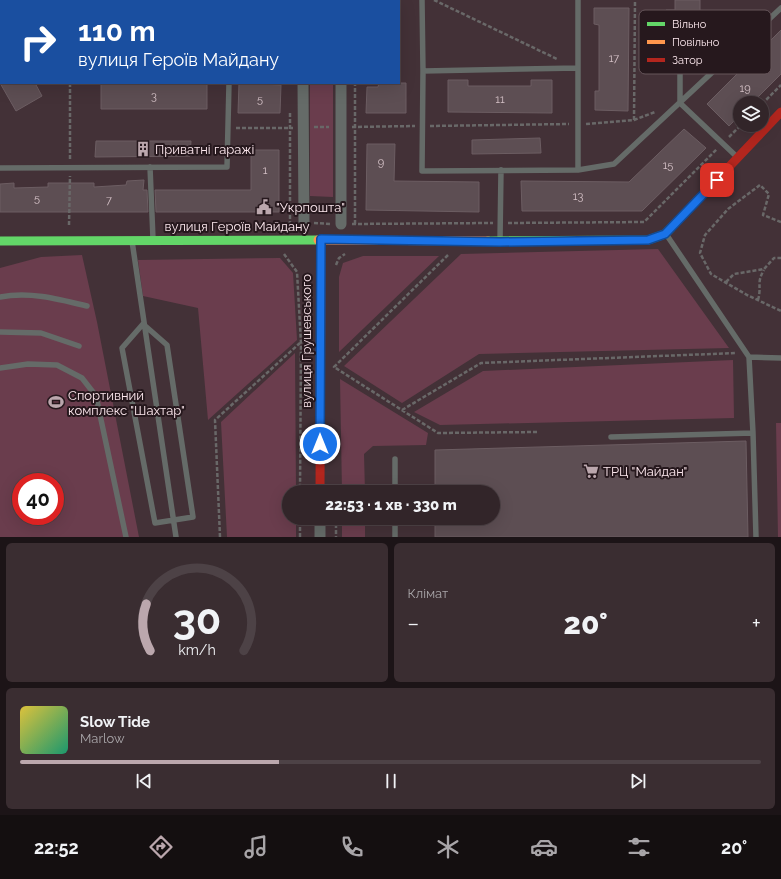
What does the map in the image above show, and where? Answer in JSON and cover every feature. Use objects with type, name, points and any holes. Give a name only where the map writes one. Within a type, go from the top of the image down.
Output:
[{"type":"street","points":[[303,84],[304,223]]},
{"type":"street","points":[[341,84],[341,224]]},
{"type":"street","name":"вулиця Героїв Майдану","points":[[0,241],[131,239],[321,239],[500,242],[648,240],[665,234],[781,112]]},
{"type":"street","name":"вулиця Грушевського","points":[[320,485],[321,239]]},
{"type":"street","points":[[320,525],[320,537]]},
{"type":"lane","points":[[422,0],[422,171],[578,170],[614,164],[711,74]]},
{"type":"lane","points":[[578,0],[578,170]]},
{"type":"lane","points":[[771,17],[781,8]]},
{"type":"lane","points":[[423,71],[578,68]]},
{"type":"lane","points":[[680,74],[680,103],[738,158]]},
{"type":"lane","points":[[0,168],[227,167],[229,84]]},
{"type":"lane","points":[[150,167],[153,239]]},
{"type":"lane","points":[[500,242],[501,170]]},
{"type":"lane","points":[[665,234],[749,357],[756,537]]},
{"type":"lane","points":[[131,239],[176,537]]},
{"type":"lane","points":[[0,297],[14,294],[55,298],[87,306]]},
{"type":"lane","points":[[143,324],[167,345],[193,517],[155,523],[122,348],[143,324]]},
{"type":"lane","points":[[0,332],[41,333],[79,346]]},
{"type":"lane","points":[[749,357],[781,358]]},
{"type":"lane","points":[[0,368],[28,364],[57,365],[82,378],[96,396],[126,537]]},
{"type":"lane","points":[[611,437],[753,433]]},
{"type":"lane","points":[[395,459],[395,485]]},
{"type":"lane","points":[[395,525],[395,537]]},
{"type":"path","points":[[434,0],[578,68]]},
{"type":"path","points":[[634,120],[635,0]]},
{"type":"path","points":[[69,225],[70,84]]},
{"type":"path","points":[[354,224],[355,84]]},
{"type":"path","points":[[769,97],[781,85]]},
{"type":"path","points":[[290,105],[290,224]]},
{"type":"path","points":[[228,128],[578,124],[634,120],[660,110]]},
{"type":"path","points":[[252,224],[644,222],[734,132]]},
{"type":"path","points":[[781,222],[763,215],[769,194],[760,185],[728,209],[705,235],[700,253],[712,274],[758,300],[781,310]]},
{"type":"path","points":[[62,225],[77,225]]},
{"type":"path","points":[[335,268],[339,258],[352,251]]},
{"type":"path","points":[[334,367],[450,253]]},
{"type":"path","points":[[276,254],[284,254],[297,272],[300,343],[300,485]]},
{"type":"path","points":[[758,300],[761,291],[759,279],[764,269],[774,258],[781,258]]},
{"type":"path","points":[[726,282],[734,274],[764,269]]},
{"type":"path","points":[[220,537],[215,420],[300,343]]},
{"type":"path","points":[[402,410],[481,363],[738,353],[734,347]]},
{"type":"path","points":[[334,359],[334,375]]},
{"type":"path","points":[[334,367],[438,433],[538,432]]},
{"type":"path","points":[[300,525],[300,537]]},
{"type":"path","points":[[336,525],[336,537]]},
{"type":"shaded area","points":[[310,84],[333,84],[333,197],[310,196]]},
{"type":"shaded area","points":[[658,249],[729,348],[479,354],[402,403],[344,366],[461,254]]},
{"type":"shaded area","name":"Спортивний комплекс \"Шахтар\"","points":[[82,255],[97,322],[139,537],[0,537],[0,268],[41,257]]},
{"type":"shaded area","points":[[363,256],[439,256],[339,352],[339,277],[343,263]]},
{"type":"shaded area","points":[[280,258],[293,273],[297,340],[208,420],[198,308],[143,296],[138,260]]},
{"type":"shaded area","points":[[295,353],[296,485],[282,485],[282,525],[296,525],[296,537],[227,537],[221,422]]},
{"type":"shaded area","points":[[733,360],[734,418],[440,425],[414,412],[483,371]]},
{"type":"shaded area","points":[[340,379],[428,433],[426,445],[373,446],[364,454],[365,485],[342,485]]},
{"type":"shaded area","points":[[776,423],[781,423],[781,537],[778,537]]},
{"type":"shaded area","points":[[342,525],[365,525],[365,537],[342,537]]},
{"type":"building","points":[[675,0],[700,0],[700,10],[675,10]]},
{"type":"building","points":[[594,8],[629,8],[628,111],[595,110],[595,91],[599,91],[599,25],[594,24]]},
{"type":"building","points":[[781,30],[781,74],[759,96],[733,96],[733,122],[729,126],[707,104],[737,74],[771,74],[771,40]]},
{"type":"building","points":[[448,80],[468,80],[468,86],[531,86],[531,80],[552,80],[552,113],[448,112]]},
{"type":"building","points":[[406,83],[406,113],[366,113],[367,87],[378,87],[379,84]]},
{"type":"building","points":[[1,84],[36,84],[42,96],[16,111]]},
{"type":"building","points":[[101,84],[207,84],[207,109],[101,109]]},
{"type":"building","points":[[239,84],[281,85],[280,113],[238,113]]},
{"type":"building","points":[[684,129],[706,148],[642,211],[522,211],[521,181],[629,182]]},
{"type":"building","points":[[540,138],[541,153],[472,154],[472,140]]},
{"type":"building","name":"Приватні гаражі","points":[[96,141],[191,141],[190,156],[95,157]]},
{"type":"building","points":[[367,144],[395,144],[394,181],[479,182],[479,212],[366,210]]},
{"type":"building","points":[[251,150],[279,150],[279,212],[156,212],[155,190],[251,190]]},
{"type":"building","points":[[144,180],[143,190],[147,190],[148,212],[0,212],[0,184],[14,183],[14,188],[48,187],[48,183],[94,183],[94,187],[126,185],[127,181]]},
{"type":"building","name":"ТРЦ \"Майдан\"","points":[[746,441],[748,537],[435,537],[435,525],[500,525],[500,485],[435,485],[435,450]]},
{"type":"traffic: fast","points":[[488,241],[648,240],[665,234],[671,228]]},
{"type":"traffic: fast","points":[[0,241],[318,240]]},
{"type":"traffic: slow","points":[[318,240],[488,241]]},
{"type":"traffic: jam","points":[[671,228],[781,112]]},
{"type":"traffic: jam","points":[[320,485],[321,239]]},
{"type":"place","name":"Приватні гаражі","points":[[143,149]]},
{"type":"place","name":"\"Укрпошта\"","points":[[264,207]]},
{"type":"place","name":"Спортивний комплекс \"Шахтар\"","points":[[56,402]]},
{"type":"place","name":"ТРЦ \"Майдан\"","points":[[591,471]]},
{"type":"route","points":[[320,444],[321,239],[500,242],[648,240],[665,234],[717,180]]}]
